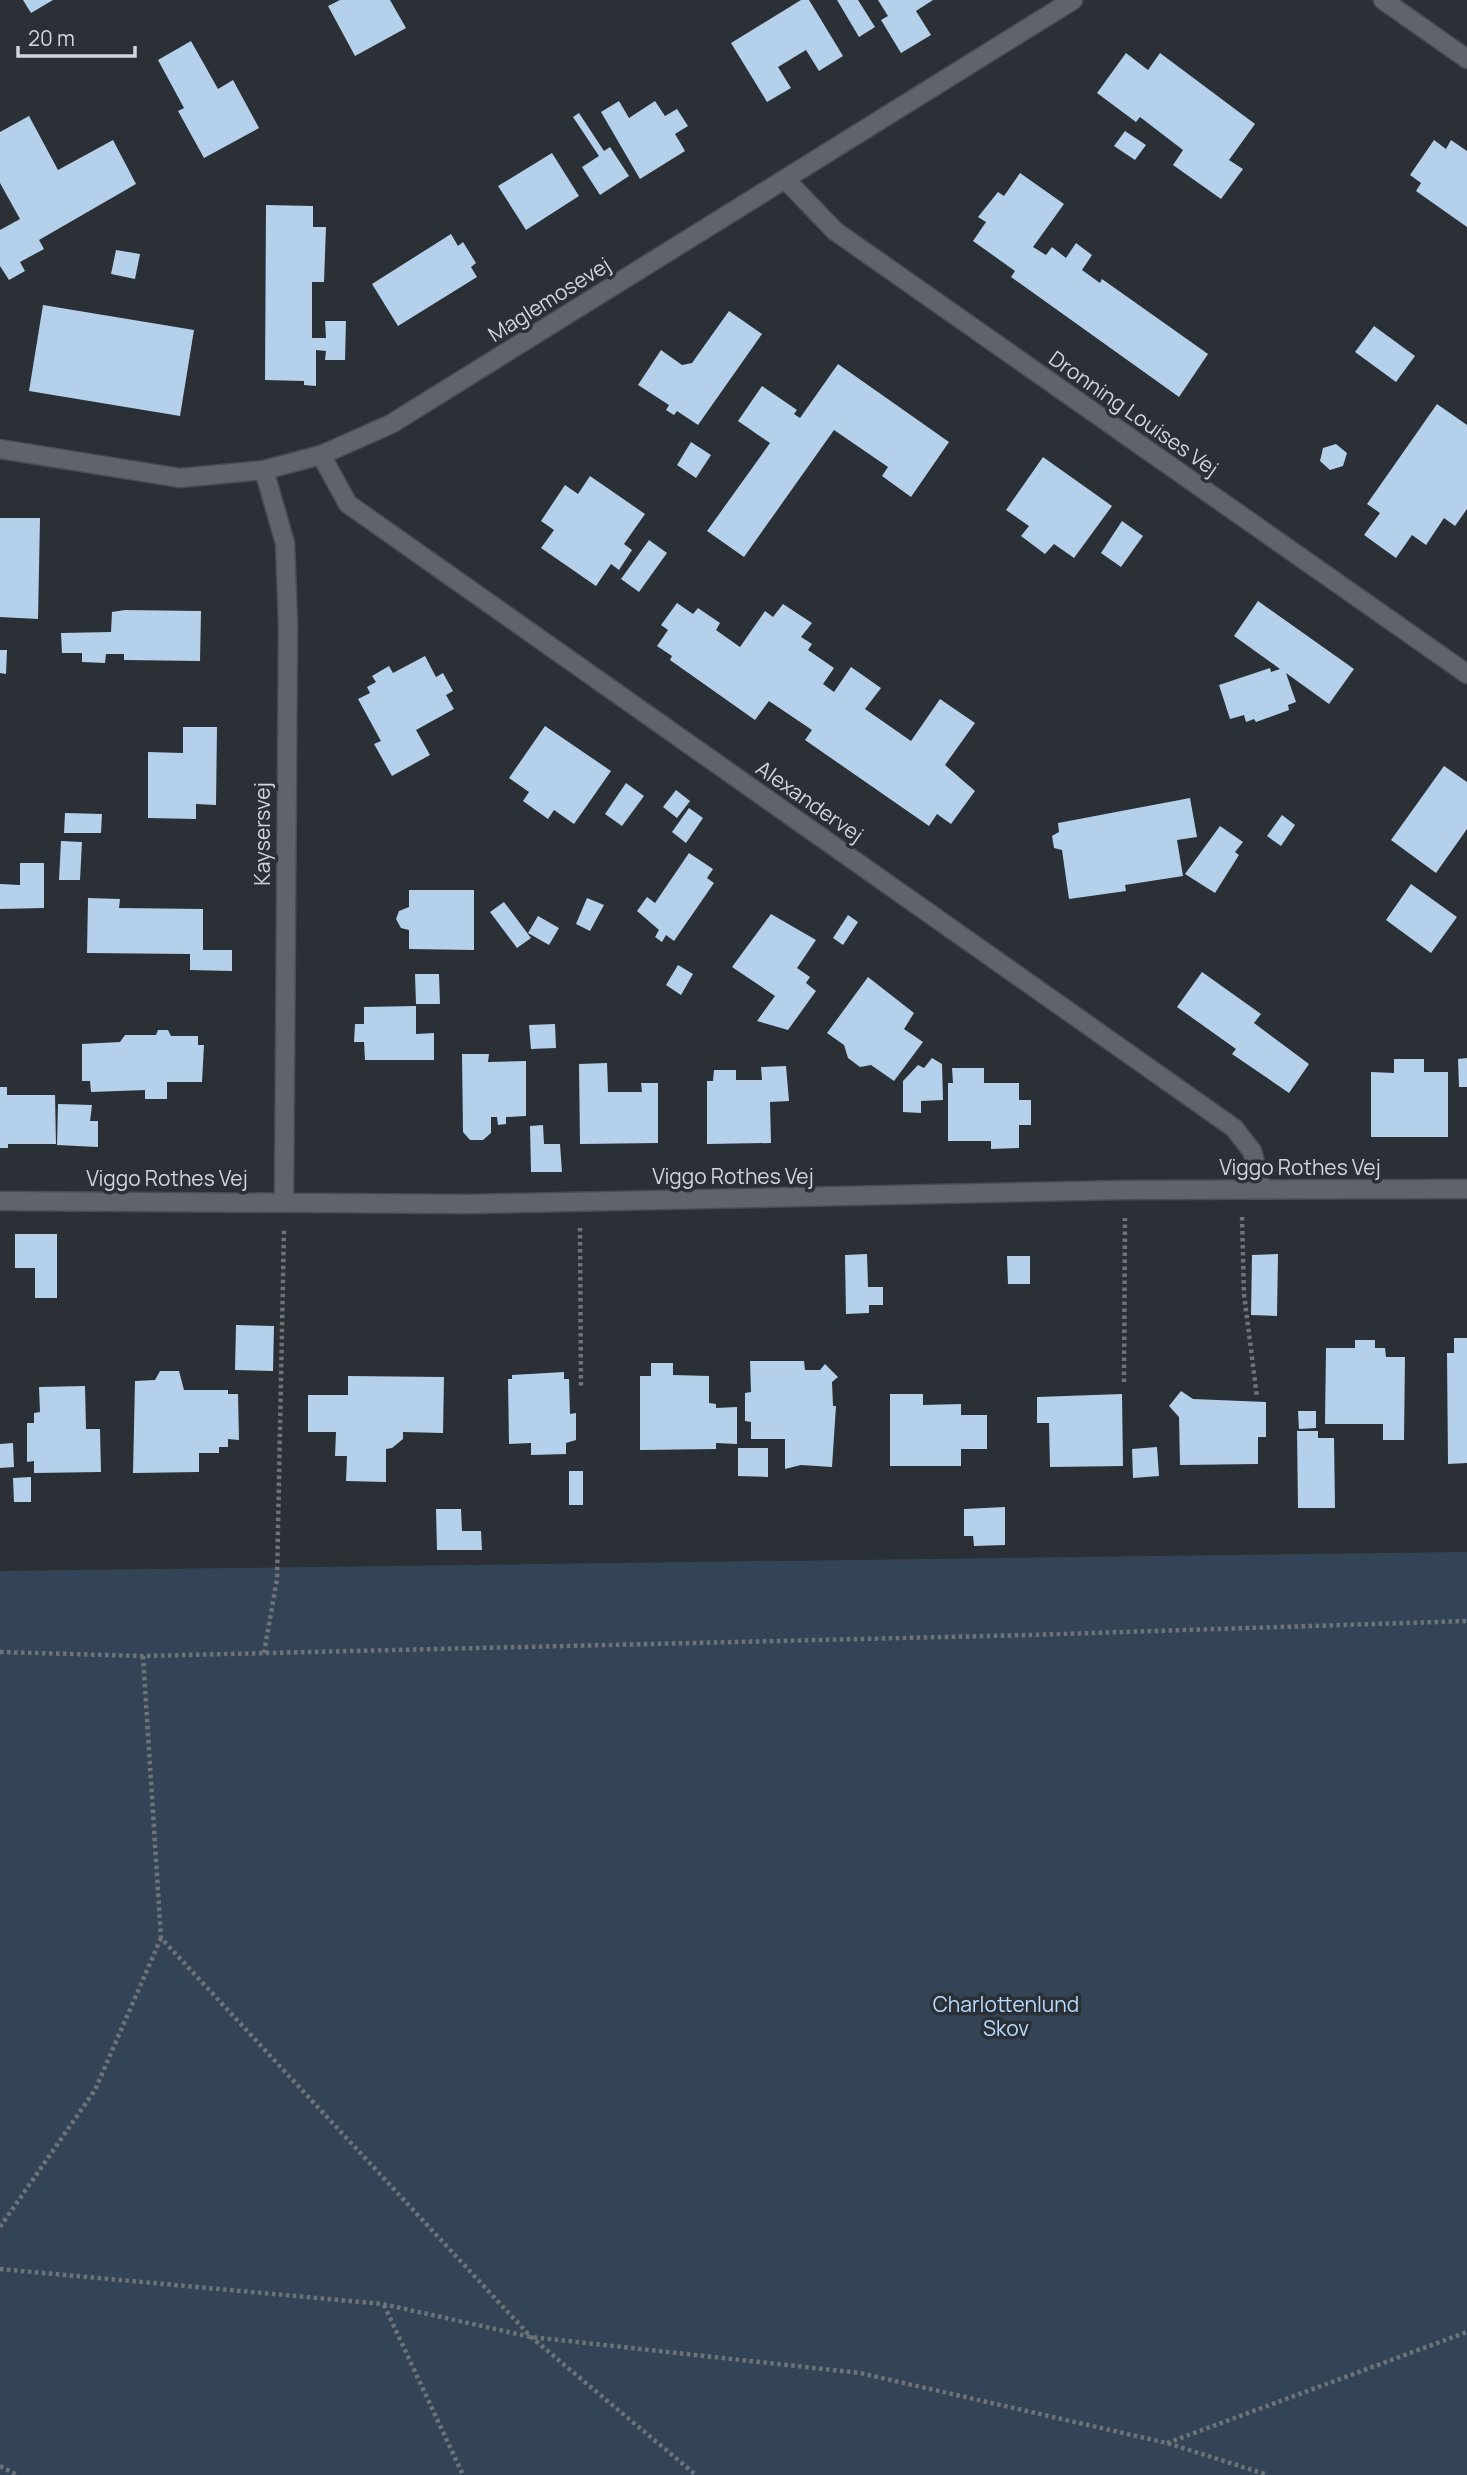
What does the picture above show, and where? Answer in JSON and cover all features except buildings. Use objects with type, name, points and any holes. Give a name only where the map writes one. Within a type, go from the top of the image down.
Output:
[{"type":"street","name":"Maglemosevej","points":[[0,449],[180,478],[264,470],[321,455],[391,424],[1073,0]]},
{"type":"street","points":[[1383,0],[1467,59]]},
{"type":"street","name":"Dronning Louises Vej","points":[[785,179],[835,232],[1467,674]]},
{"type":"street","name":"Alexandervej","points":[[321,455],[348,503],[1234,1128],[1252,1151],[1262,1189]]},
{"type":"street","name":"Kaysersvej","points":[[264,470],[285,543],[288,624],[284,1201]]},
{"type":"street","name":"Viggo Rothes Vej","points":[[0,1201],[469,1203],[580,1199],[817,1199],[1125,1190],[1467,1189]]},
{"type":"path","points":[[1241,1189],[1244,1294],[1257,1397]]},
{"type":"path","points":[[1124,1382],[1125,1190]]},
{"type":"path","points":[[580,1199],[581,1388]]},
{"type":"path","points":[[264,1653],[276,1579],[284,1201]]},
{"type":"path","points":[[0,1651],[143,1656],[1044,1635],[1467,1621]]},
{"type":"path","points":[[0,2227],[95,2090],[161,1938],[143,1656]]},
{"type":"path","points":[[161,1938],[531,2337],[696,2475]]},
{"type":"path","points":[[0,2269],[383,2304],[531,2337],[860,2373],[1167,2443],[1268,2475]]},
{"type":"path","points":[[383,2304],[463,2475]]},
{"type":"path","points":[[1167,2443],[1467,2332]]},
{"type":"path","points":[[0,2466],[17,2475]]},
{"type":"green space","name":"Charlottenlund Skov","points":[[1467,1552],[1467,2475],[0,2475],[0,1571]]}]
